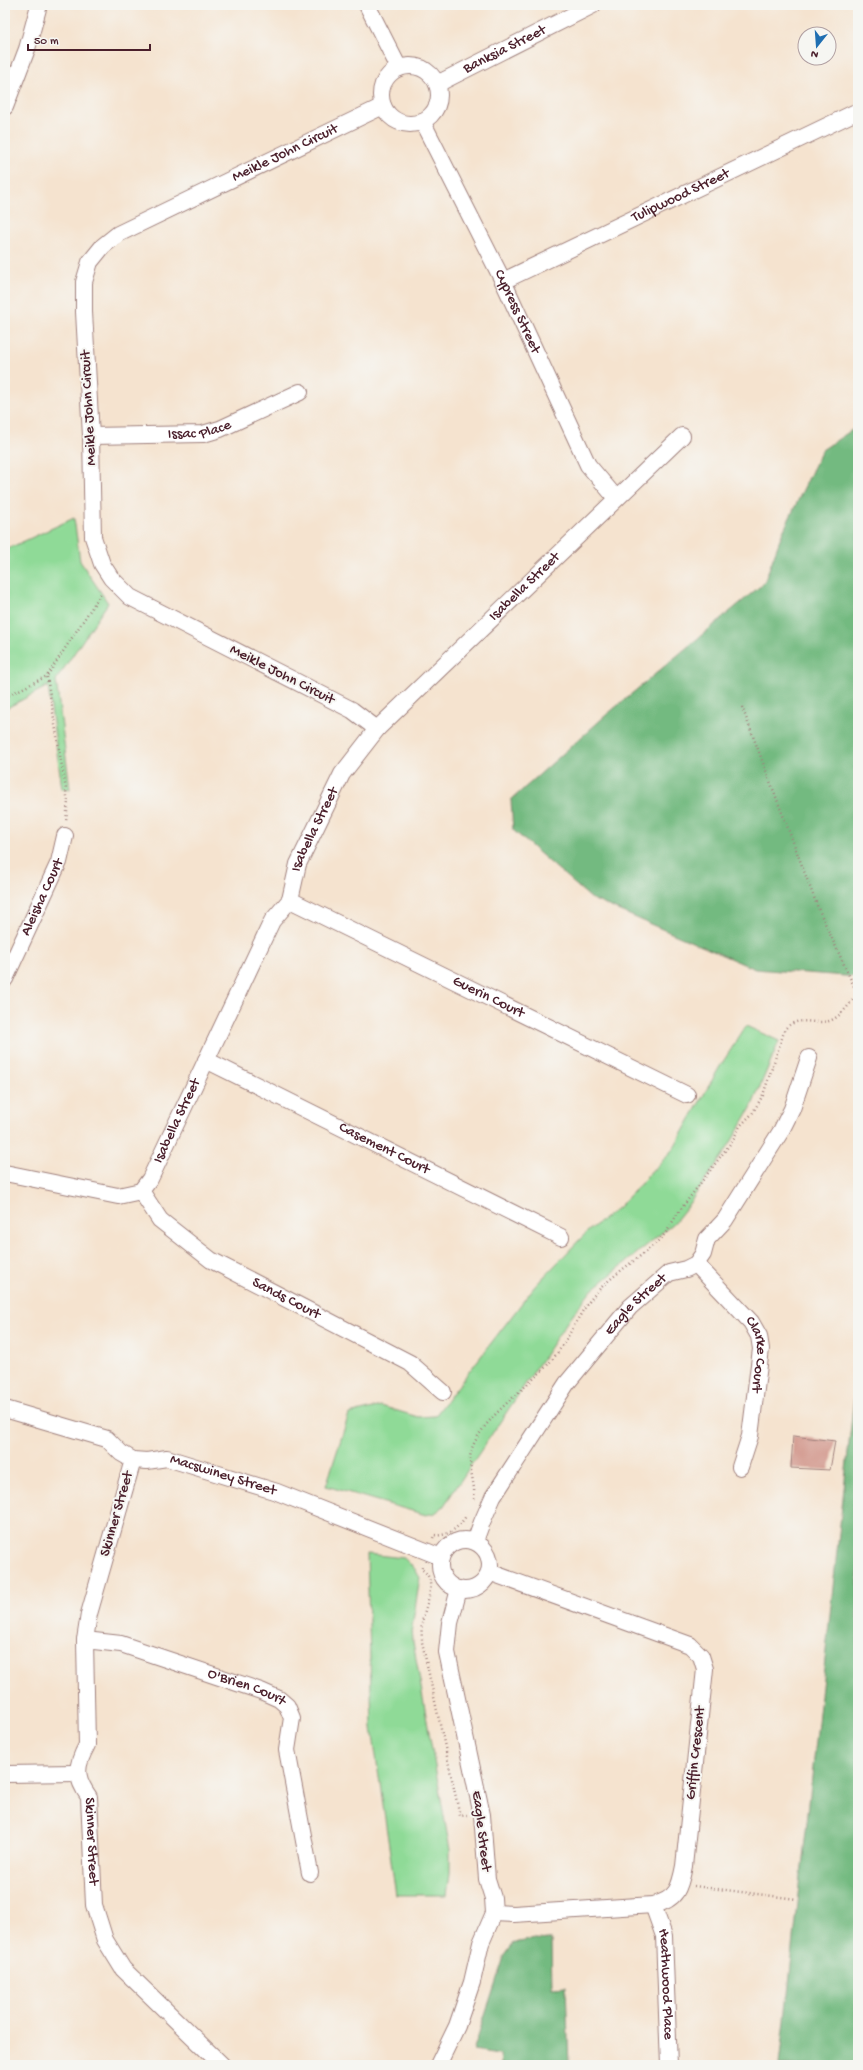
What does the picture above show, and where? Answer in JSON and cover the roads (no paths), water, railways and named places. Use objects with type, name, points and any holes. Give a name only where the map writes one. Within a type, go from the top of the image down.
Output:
[{"type":"street","points":[[5,107],[27,49],[39,5]]},
{"type":"street","points":[[367,5],[399,68]]},
{"type":"street","name":"Banksia Street","points":[[437,84],[584,7]]},
{"type":"street","points":[[417,66],[429,73],[437,84],[439,92],[435,109],[422,121],[415,123],[400,122],[393,118],[383,106],[381,97],[382,88],[391,72],[399,68],[417,66]]},
{"type":"street","name":"Meikle John Circuit","points":[[377,729],[352,710],[130,597],[111,578],[102,564],[93,537],[91,436],[84,312],[84,282],[90,262],[103,246],[118,234],[383,106]]},
{"type":"street","name":"Tulipwood Street","points":[[503,280],[858,111]]},
{"type":"street","name":"Cypress Street","points":[[422,121],[503,280],[588,465],[616,498]]},
{"type":"street","name":"Issac Place","points":[[91,436],[204,434],[220,430],[300,392]]},
{"type":"street","name":"Isabella Street","points":[[141,1191],[150,1179],[272,921],[290,900],[298,864],[342,774],[377,729],[682,436]]},
{"type":"street","name":"Aleisha Court","points":[[5,979],[59,862],[65,836]]},
{"type":"street","name":"Guerin Court","points":[[290,900],[687,1095]]},
{"type":"street","points":[[696,1264],[703,1254],[707,1239],[724,1220],[781,1131],[792,1109],[809,1058]]},
{"type":"street","name":"Casement Court","points":[[206,1060],[561,1237]]},
{"type":"street","points":[[5,1173],[118,1196],[141,1191]]},
{"type":"street","name":"Sands Court","points":[[141,1191],[160,1220],[211,1260],[410,1363],[443,1392]]},
{"type":"street","name":"Clarke Court","points":[[696,1264],[751,1322],[759,1336],[761,1348],[750,1436],[740,1467]]},
{"type":"street","name":"Eagle Street","points":[[475,1541],[493,1497],[567,1384],[630,1307],[669,1273],[686,1269],[696,1264]]},
{"type":"street","points":[[5,1409],[106,1439],[121,1453],[133,1460]]},
{"type":"street","name":"Macswiney Street","points":[[133,1460],[147,1461],[167,1458],[277,1492],[441,1557]]},
{"type":"street","name":"Skinner Street","points":[[133,1460],[89,1614],[85,1640],[87,1745],[80,1759],[77,1773],[82,1787],[89,1798],[94,1905],[105,1940],[123,1969],[222,2065]]},
{"type":"street","points":[[459,1540],[475,1541],[487,1552],[490,1560],[490,1572],[480,1585],[468,1590],[459,1589],[448,1584],[444,1578],[440,1564],[441,1557],[445,1550],[459,1540]]},
{"type":"street","name":"Griffin Crescent","points":[[490,1572],[690,1645],[701,1656],[705,1669],[680,1884],[676,1893],[668,1900],[653,1905],[514,1914],[494,1913]]},
{"type":"street","name":"Eagle Street","points":[[459,1589],[450,1623],[447,1652],[482,1815],[487,1878],[493,1898],[494,1913]]},
{"type":"street","name":"O'Brien Court","points":[[85,1640],[121,1644],[261,1692],[279,1699],[287,1706],[292,1718],[287,1750],[310,1873]]},
{"type":"street","points":[[5,1774],[77,1773]]},
{"type":"street","name":"Heathwood Place","points":[[653,1905],[664,1936],[669,2065]]},
{"type":"street","points":[[438,2065],[457,2026],[472,1982],[481,1943],[494,1913]]}]
